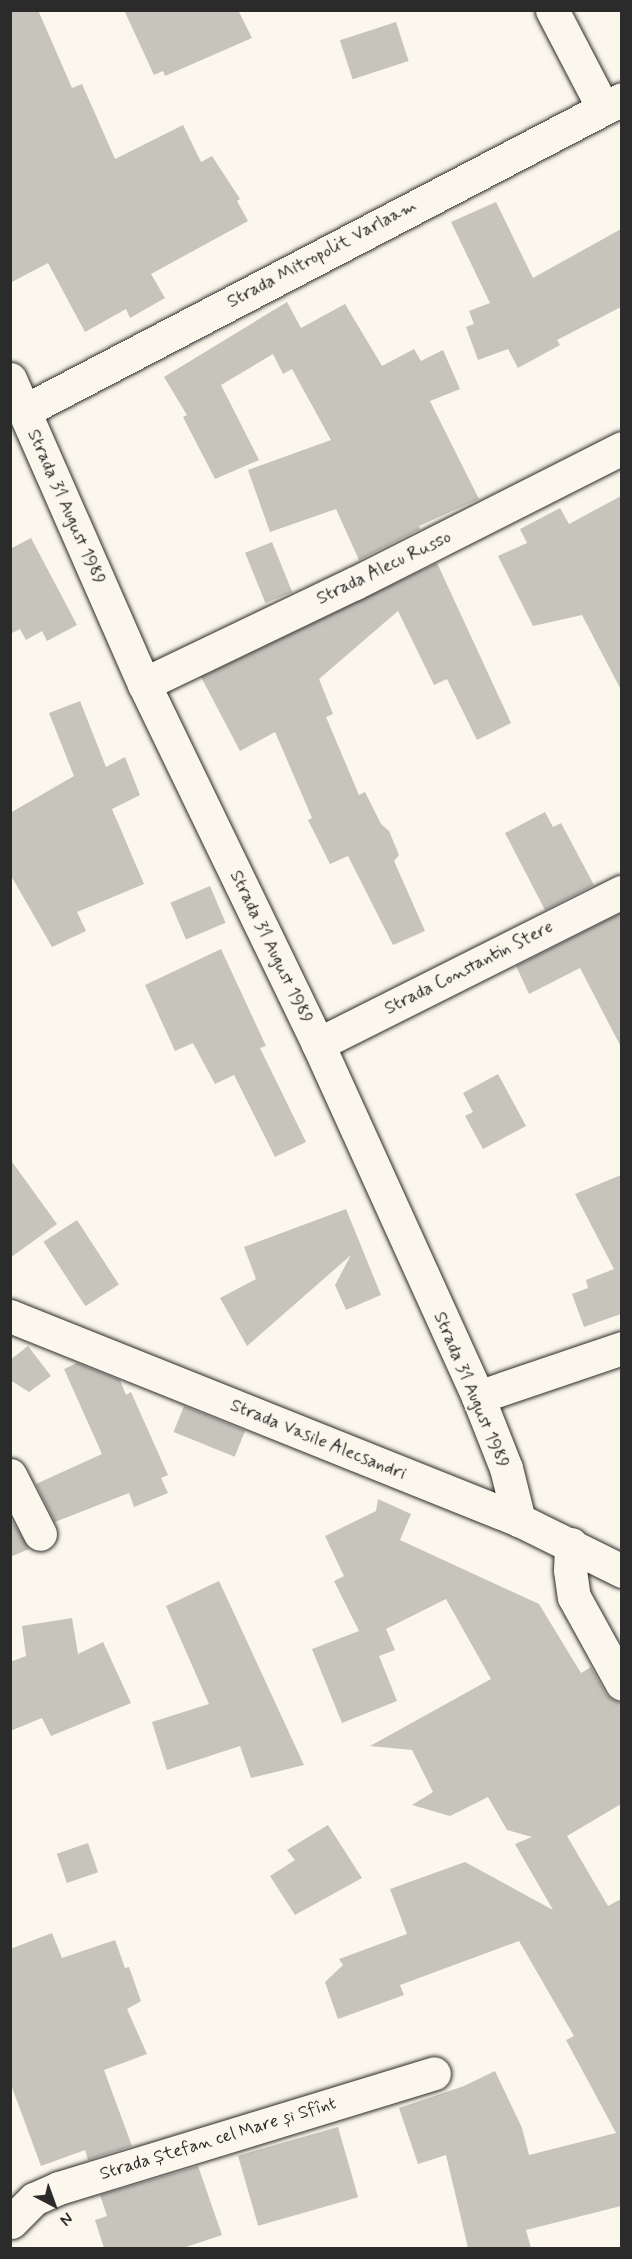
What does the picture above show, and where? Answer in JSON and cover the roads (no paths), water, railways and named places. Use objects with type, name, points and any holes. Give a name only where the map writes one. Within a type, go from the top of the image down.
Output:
[{"type":"street","points":[[552,10],[612,103]]},
{"type":"street","name":"Strada Mitropolit Varlaam","points":[[24,411],[612,103]]},
{"type":"street","name":"Strada 31 August 1989","points":[[10,379],[144,684],[318,1044],[478,1397],[506,1468],[519,1520]]},
{"type":"street","name":"Strada Alecu Russo","points":[[144,684],[355,584],[621,448]]},
{"type":"street","name":"Strada Constantin Stere","points":[[318,1044],[621,892]]},
{"type":"street","name":"Strada Vasile Alecsandri","points":[[10,1316],[519,1520],[621,1571]]},
{"type":"street","points":[[478,1397],[621,1348]]},
{"type":"street","points":[[10,1475],[40,1534]]},
{"type":"street","points":[[571,1544],[570,1570],[574,1597],[621,1684]]},
{"type":"street","name":"Strada Ștefan cel Mare și Sfînt","points":[[14,2231],[34,2199],[60,2188],[434,2073]]}]
